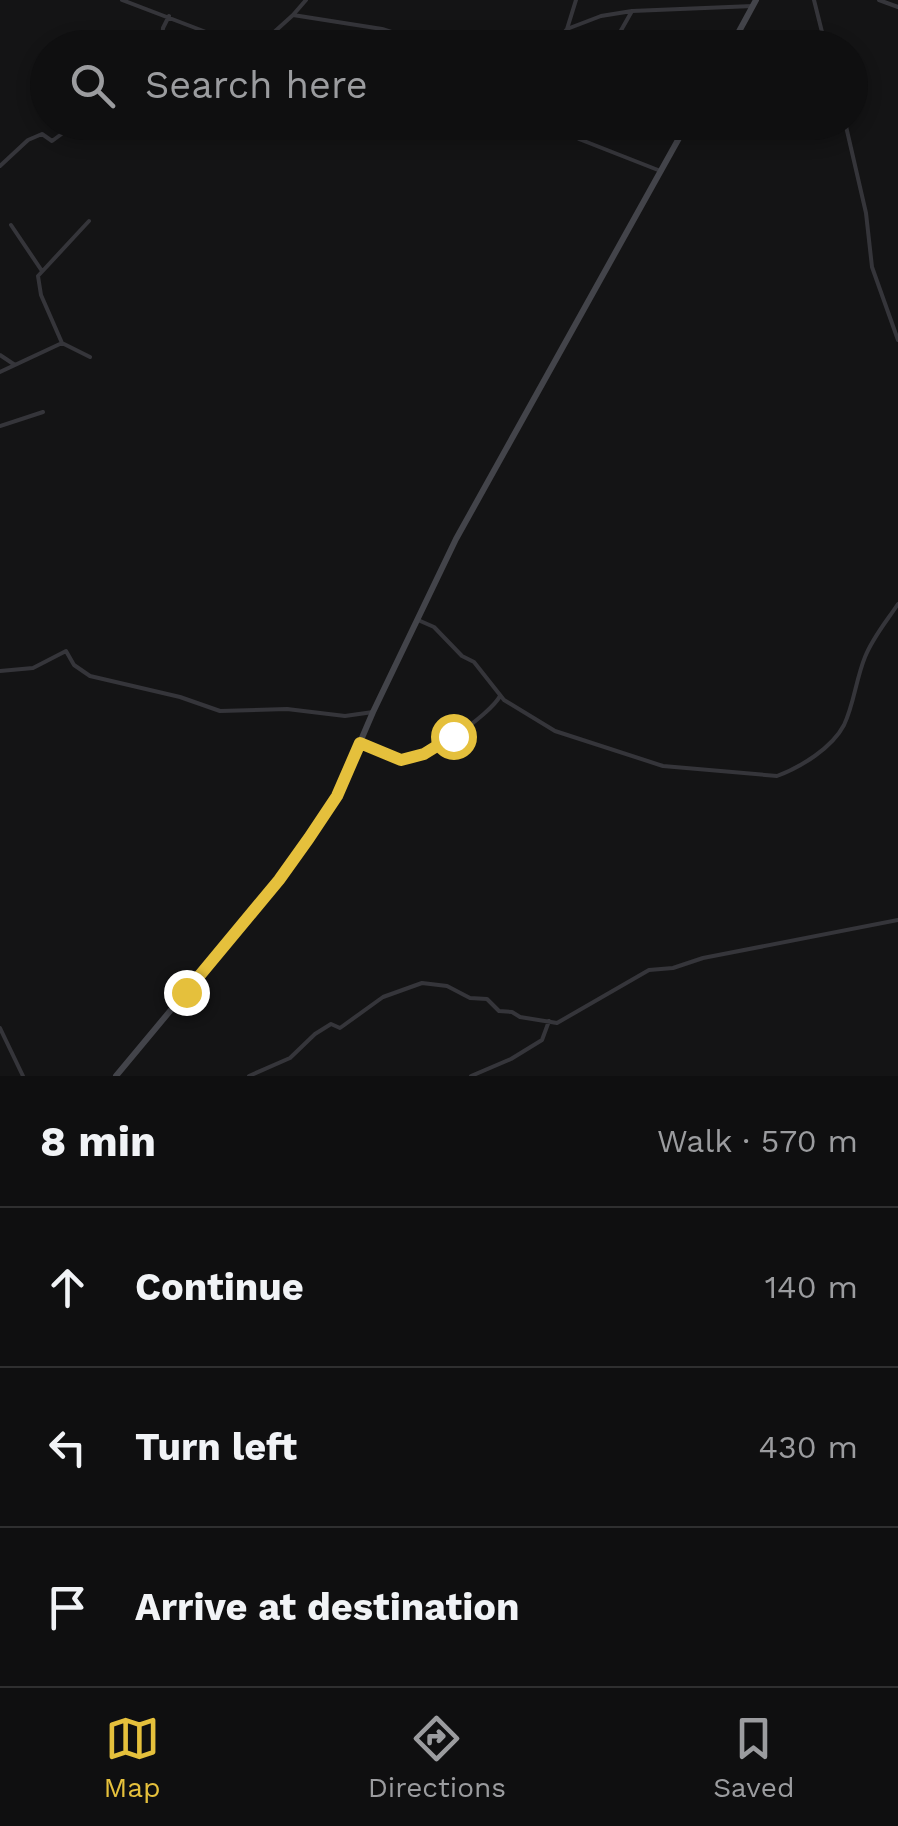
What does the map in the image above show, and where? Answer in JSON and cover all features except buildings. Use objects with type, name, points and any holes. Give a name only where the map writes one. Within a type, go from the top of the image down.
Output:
[{"type":"main road","points":[[740,30],[754,3]]},
{"type":"main road","points":[[116,1076],[279,880],[337,796],[456,539],[679,140]]},
{"type":"street","points":[[122,0],[202,30]]},
{"type":"street","points":[[276,30],[306,0]]},
{"type":"street","points":[[568,29],[576,0]]},
{"type":"street","points":[[814,0],[822,30]]},
{"type":"street","points":[[880,0],[898,7]]},
{"type":"street","points":[[568,29],[632,10],[754,3]]},
{"type":"street","points":[[621,30],[632,10]]},
{"type":"street","points":[[293,15],[385,30]]},
{"type":"street","points":[[163,30],[170,16]]},
{"type":"street","points":[[0,166],[30,139]]},
{"type":"street","points":[[585,140],[662,172]]},
{"type":"street","points":[[849,140],[866,213],[872,267],[898,340]]},
{"type":"street","points":[[89,221],[38,276],[41,295],[62,344],[90,357]]},
{"type":"street","points":[[11,224],[42,271]]},
{"type":"street","points":[[0,372],[62,344]]},
{"type":"street","points":[[0,354],[16,365]]},
{"type":"street","points":[[0,426],[43,412]]},
{"type":"street","points":[[418,620],[434,627],[462,656],[474,662],[504,700],[554,731],[663,766],[777,776],[792,771],[827,746],[843,728],[874,636],[898,604]]},
{"type":"street","points":[[0,670],[33,668],[66,651],[74,664],[90,676],[180,697],[220,711],[287,709],[344,716],[373,712]]},
{"type":"street","points":[[360,743],[401,760],[411,759],[463,730],[496,704],[500,692]]},
{"type":"street","points":[[248,1076],[290,1058],[331,1024],[340,1028],[383,998],[422,983],[446,986],[470,998],[487,999],[499,1010],[520,1017],[557,1022],[649,970],[898,920]]},
{"type":"street","points":[[471,1076],[542,1040],[548,1021]]},
{"type":"street","points":[[0,1028],[24,1076]]},
{"type":"route","points":[[186,992],[309,838],[337,796],[360,743],[401,760],[424,754],[453,736]]}]
